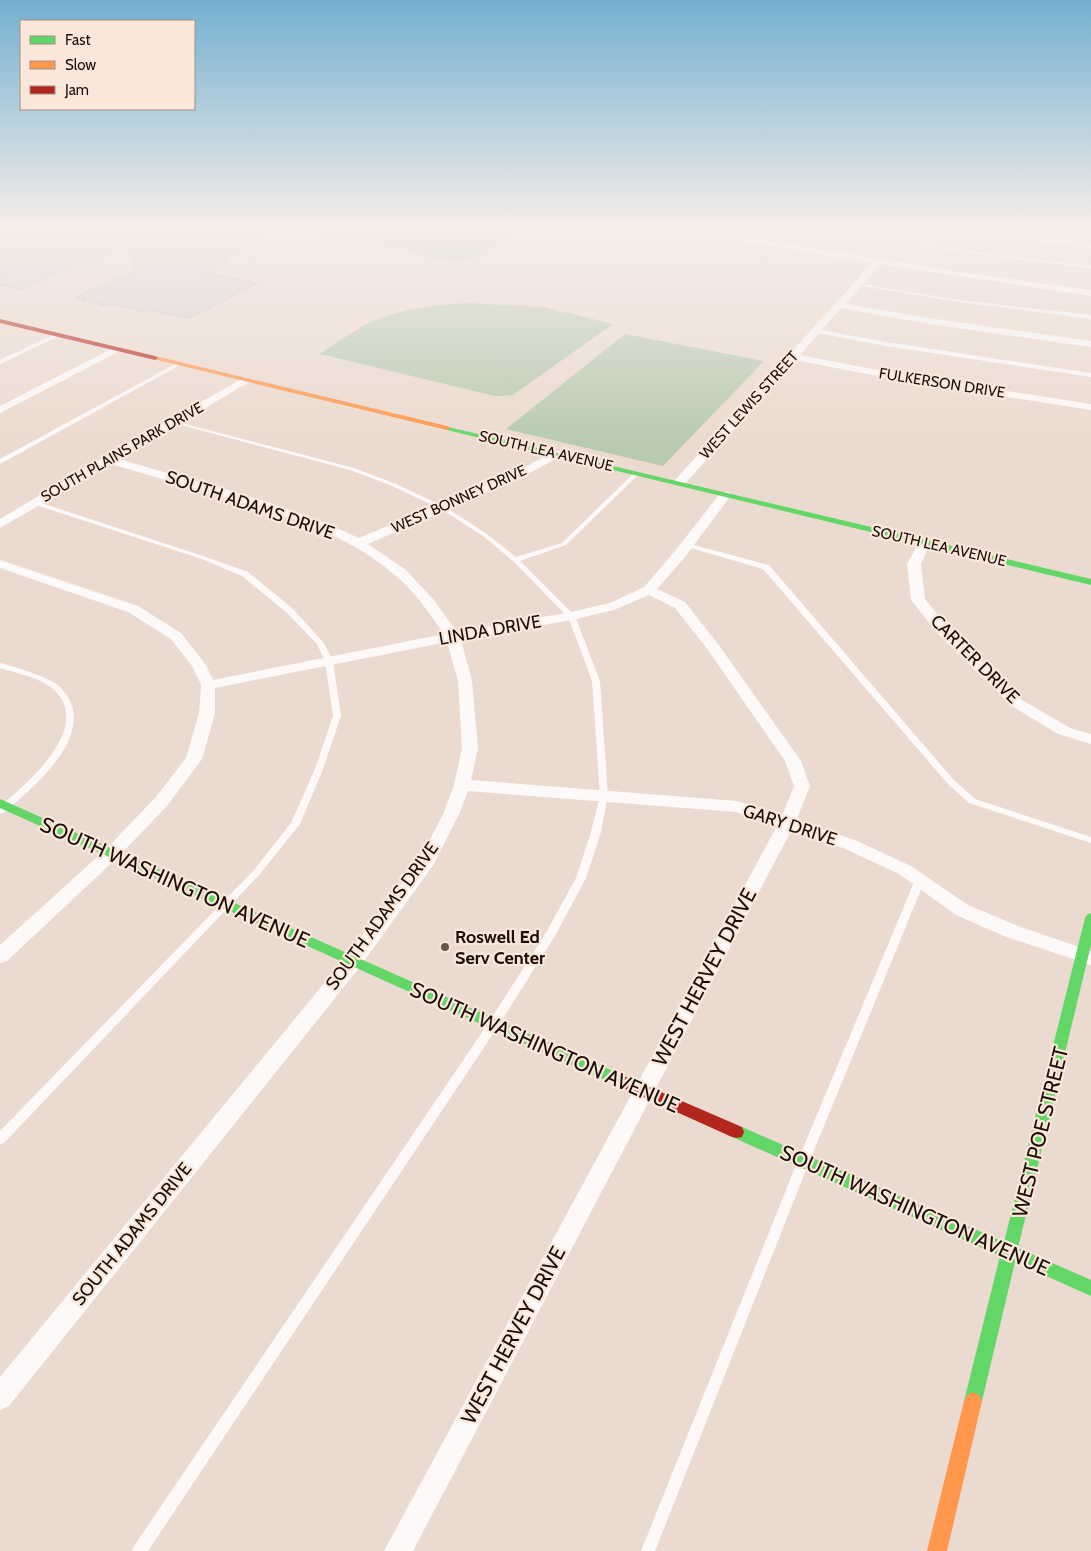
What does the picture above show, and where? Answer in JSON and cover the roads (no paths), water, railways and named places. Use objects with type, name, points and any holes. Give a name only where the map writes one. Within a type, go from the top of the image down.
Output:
[{"type":"street","name":"WEST LEWIS STREET","points":[[680,482],[842,300]]},
{"type":"street","points":[[838,305],[929,321],[1091,344]]},
{"type":"street","name":"SOUTH LEA AVENUE","points":[[1,322],[559,453],[680,482],[725,495],[1091,582]]},
{"type":"street","points":[[0,410],[117,349]]},
{"type":"street","name":"FULKERSON DRIVE","points":[[792,357],[898,377],[1091,407]]},
{"type":"street","name":"SOUTH PLAINS PARK DRIVE","points":[[0,524],[172,421],[245,380]]},
{"type":"street","name":"WEST BONNEY DRIVE","points":[[358,543],[520,474],[559,453]]},
{"type":"street","name":"SOUTH ADAMS DRIVE","points":[[0,1397],[352,962],[428,860],[452,812],[462,785],[470,748],[465,681],[453,637],[428,602],[401,573],[358,543],[321,525],[272,508],[108,460]]},
{"type":"street","name":"LINDA DRIVE","points":[[208,685],[571,616],[614,606],[648,590],[725,495]]},
{"type":"street","name":"CARTER DRIVE","points":[[925,542],[914,564],[918,600],[944,632],[1017,703],[1064,730],[1091,739]]},
{"type":"street","points":[[0,564],[132,609],[176,636],[199,665],[208,685],[207,713],[194,759],[161,802],[112,852],[0,956]]},
{"type":"street","name":"WEST HERVEY DRIVE","points":[[398,1551],[787,823],[802,786],[793,761],[713,647],[680,605],[648,590]]},
{"type":"street","name":"GARY DRIVE","points":[[462,785],[737,807],[848,844],[905,870],[962,910],[1011,931],[1087,956]]},
{"type":"street","name":"SOUTH WASHINGTON AVENUE","points":[[2,806],[112,852],[493,1026],[804,1160],[1091,1288]]},
{"type":"street","name":"WEST POE STREET","points":[[937,1551],[1087,956],[1091,918]]},
{"type":"lane","points":[[956,300],[1091,317]]},
{"type":"lane","points":[[815,331],[886,344],[1091,375]]},
{"type":"lane","points":[[0,362],[57,335]]},
{"type":"lane","points":[[0,462],[179,364]]},
{"type":"lane","points":[[139,1551],[493,1026],[551,933],[581,878],[596,832],[604,795],[596,681],[571,616],[515,560],[485,535],[443,508],[394,484],[352,469],[172,421]]},
{"type":"lane","points":[[515,560],[564,544],[637,473]]},
{"type":"lane","points":[[0,1140],[257,872],[295,824],[319,769],[337,716],[329,661],[320,643],[289,610],[245,574],[204,558],[35,503]]},
{"type":"lane","points":[[686,545],[766,567],[950,781],[972,802],[1091,840]]},
{"type":"lane","points":[[0,665],[56,688],[67,701],[71,716],[66,737],[54,759],[36,780],[2,806]]},
{"type":"lane","points":[[648,1551],[804,1160],[920,880]]},
{"type":"place","name":"Roswell Ed Serv Center","points":[[445,947]]}]
